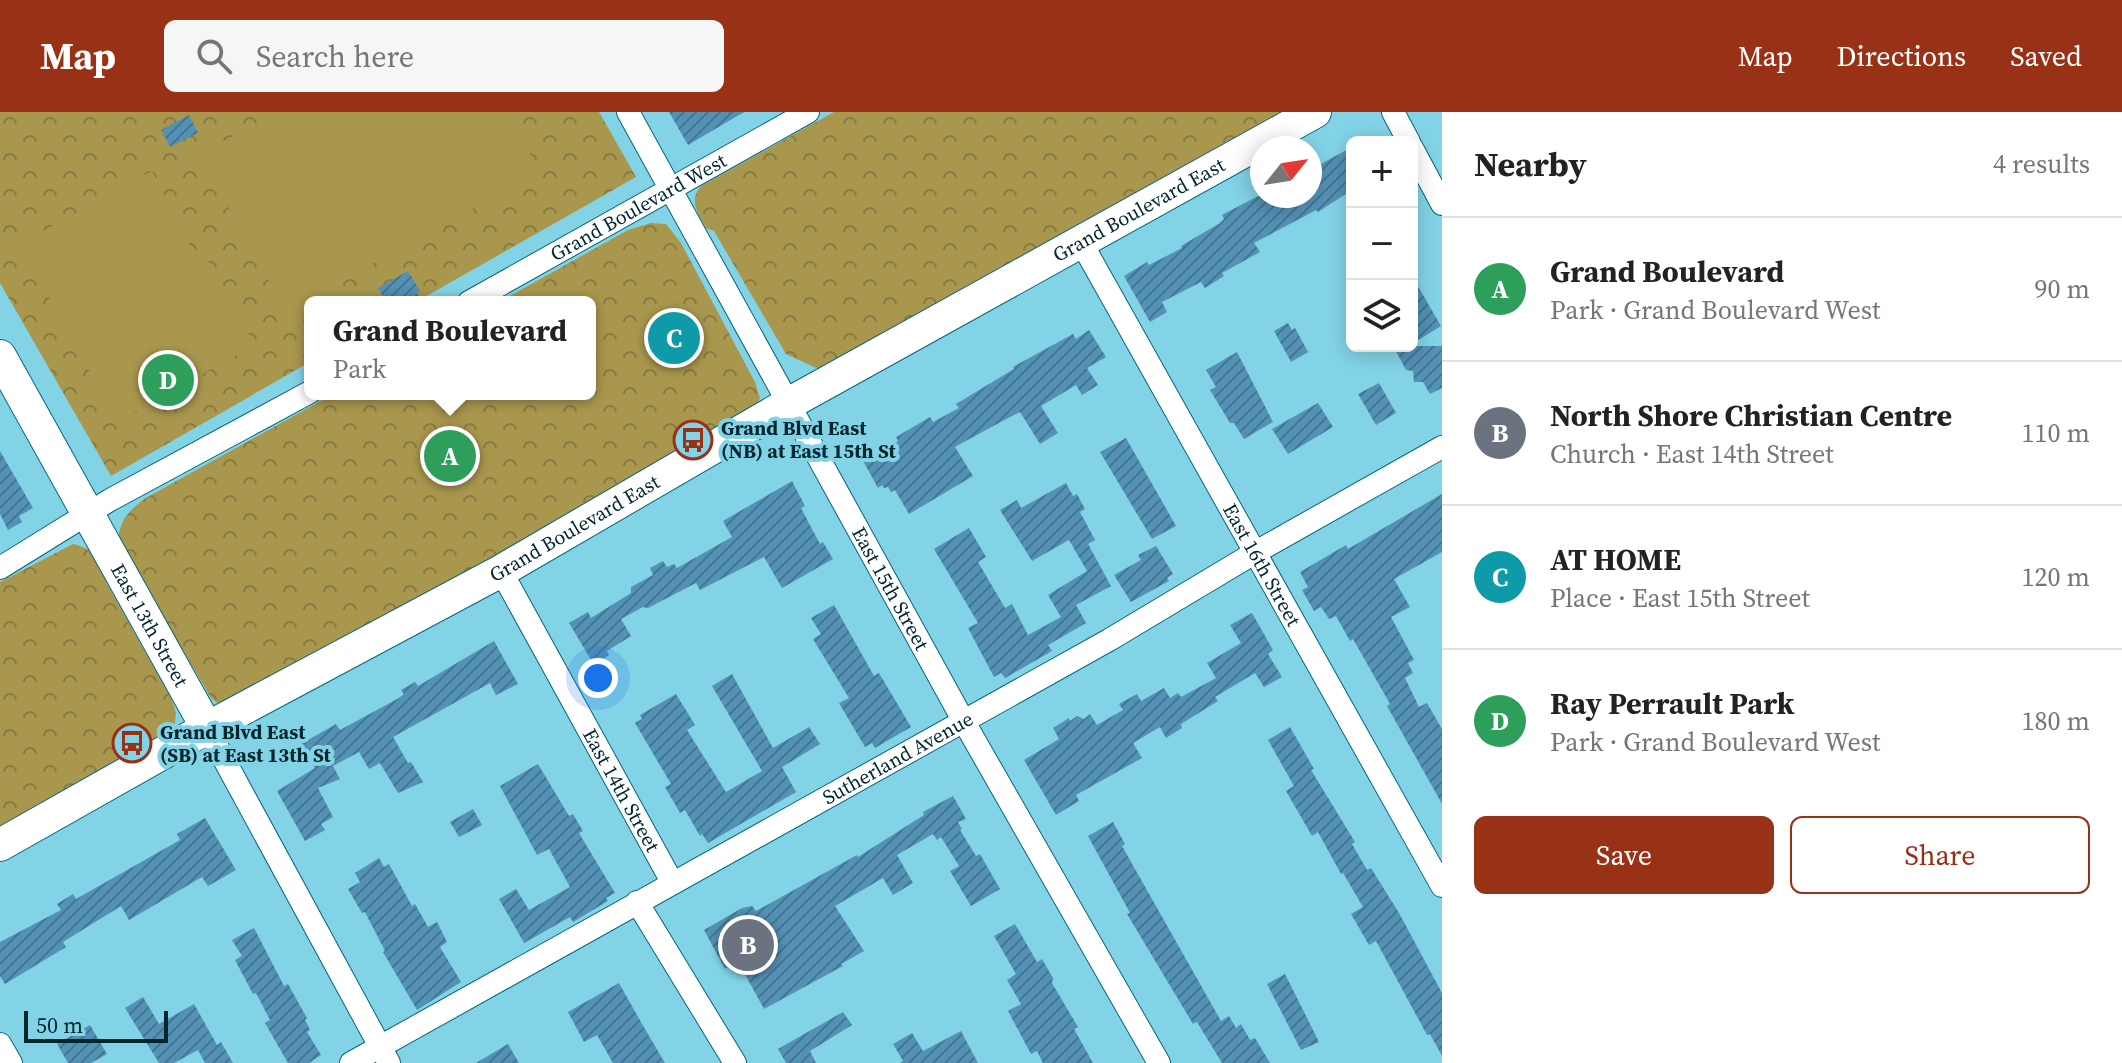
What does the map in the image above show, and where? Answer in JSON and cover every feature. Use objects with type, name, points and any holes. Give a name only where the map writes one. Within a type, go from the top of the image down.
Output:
[{"type":"main road","name":"Grand Boulevard East","points":[[0,845],[207,728],[501,571],[788,404],[1315,112]]},
{"type":"main road","name":"East 13th Street","points":[[0,356],[207,728]]},
{"type":"street","name":"East 15th Street","points":[[628,112],[963,720],[1159,1063]]},
{"type":"street","name":"Grand Boulevard West","points":[[480,296],[808,112]]},
{"type":"street","points":[[1393,112],[1406,136]]},
{"type":"street","points":[[1418,159],[1442,204]]},
{"type":"street","name":"East 16th Street","points":[[1081,242],[1442,886]]},
{"type":"street","points":[[0,568],[117,496],[304,395]]},
{"type":"street","name":"Sutherland Avenue","points":[[351,1063],[384,1055],[637,902],[1109,640],[1256,552],[1442,447]]},
{"type":"street","name":"East 14th Street","points":[[501,571],[672,882]]},
{"type":"street","name":"East 13th Street","points":[[207,728],[384,1055]]},
{"type":"street","points":[[637,902],[735,1063]]},
{"type":"street","points":[[0,1044],[11,1063]]},
{"type":"green space","points":[[0,112],[599,112],[636,177],[427,296],[304,296],[304,365],[111,476],[0,283]]},
{"type":"green space","points":[[277,112],[507,112],[540,172],[313,296],[304,296],[304,301],[286,311],[200,154]]},
{"type":"green space","points":[[834,112],[1280,112],[1258,130],[823,371],[786,354],[714,231],[706,228],[697,212],[695,196],[701,186]]},
{"type":"green space","points":[[152,171],[199,263],[207,259],[255,345],[117,421],[20,244]]},
{"type":"green space","points":[[651,223],[666,224],[681,243],[755,382],[760,398],[755,408],[664,466],[222,706],[211,698],[118,540],[129,512],[144,499],[322,400],[596,400],[596,296],[510,296],[628,230]]},
{"type":"green space","points":[[73,544],[86,549],[101,562],[106,582],[172,700],[175,723],[170,730],[130,752],[102,775],[0,832],[0,582]]},
{"type":"building","points":[[669,112],[744,112],[688,145]]},
{"type":"building","points":[[189,115],[198,133],[170,147],[161,130]]},
{"type":"building","points":[[1346,150],[1346,194],[1318,212],[1316,210],[1254,243],[1260,252],[1222,273],[1224,276],[1205,288],[1201,282],[1162,302],[1167,312],[1150,322],[1124,276],[1147,262],[1149,265],[1182,248],[1220,223],[1224,219],[1222,215],[1250,200],[1250,208],[1322,208],[1322,163]]},
{"type":"building","points":[[408,271],[420,291],[417,293],[419,296],[383,296],[378,288]]},
{"type":"building","points":[[1418,286],[1441,326],[1418,340]]},
{"type":"building","points":[[1288,323],[1292,330],[1295,328],[1308,352],[1291,362],[1274,331]]},
{"type":"building","points":[[1089,330],[1106,357],[1087,368],[1098,385],[1082,395],[1076,385],[1041,406],[1058,433],[1040,444],[1020,412],[995,425],[955,447],[973,476],[909,514],[895,490],[891,492],[882,485],[878,488],[863,461],[898,441],[896,437],[930,417],[933,422],[959,408],[956,404],[1013,367],[1073,334],[1076,339]]},
{"type":"building","points":[[1418,346],[1442,346],[1442,388],[1430,394],[1423,382],[1414,382],[1413,371],[1406,370],[1396,352],[1418,352]]},
{"type":"building","points":[[1237,352],[1273,422],[1244,439],[1210,390],[1216,387],[1206,370]]},
{"type":"building","points":[[1379,383],[1396,413],[1376,425],[1358,394]]},
{"type":"building","points":[[1318,403],[1333,427],[1288,454],[1272,429]]},
{"type":"building","points":[[1126,438],[1176,526],[1152,539],[1100,452]]},
{"type":"building","points":[[0,451],[33,508],[19,516],[22,522],[8,530],[0,514]]},
{"type":"building","points":[[792,481],[805,506],[801,508],[820,544],[823,542],[833,559],[782,588],[764,557],[700,590],[696,583],[621,619],[631,636],[607,651],[609,655],[594,665],[569,623],[588,612],[591,618],[631,593],[631,587],[653,575],[650,568],[663,561],[667,567],[674,564],[677,568],[732,537],[723,521]]},
{"type":"building","points":[[1066,483],[1085,509],[1080,512],[1095,540],[1088,544],[1111,586],[1076,605],[1086,623],[1048,645],[1052,651],[1005,678],[1001,673],[994,677],[968,628],[978,623],[934,549],[969,528],[986,557],[978,562],[1005,608],[1012,604],[1028,635],[1061,617],[1048,595],[1087,571],[1069,540],[1032,561],[1000,510],[1017,500],[1021,508]]},
{"type":"building","points":[[1442,494],[1442,552],[1394,579],[1410,607],[1391,617],[1414,660],[1408,663],[1413,673],[1405,678],[1419,707],[1427,703],[1442,729],[1442,804],[1353,639],[1350,641],[1336,616],[1329,619],[1321,607],[1314,611],[1302,590],[1308,587],[1300,572],[1346,545],[1348,549]]},
{"type":"building","points":[[1156,546],[1173,574],[1167,578],[1169,581],[1131,602],[1114,575],[1141,560],[1138,555]]},
{"type":"building","points":[[834,605],[874,676],[879,673],[911,727],[875,748],[872,743],[865,747],[839,703],[849,698],[813,639],[821,634],[811,618]]},
{"type":"building","points":[[1252,613],[1273,650],[1268,654],[1282,677],[1264,687],[1255,673],[1215,697],[1218,701],[1181,724],[1182,728],[1166,738],[1160,727],[1133,743],[1142,758],[1076,795],[1079,801],[1056,815],[1024,760],[1059,739],[1053,728],[1069,718],[1070,721],[1077,716],[1084,719],[1090,714],[1097,725],[1123,710],[1119,704],[1137,694],[1141,701],[1164,688],[1170,698],[1178,693],[1181,697],[1216,678],[1207,663],[1241,643],[1230,625]]},
{"type":"building","points":[[494,641],[518,684],[496,695],[490,683],[393,737],[423,782],[398,793],[380,763],[369,769],[359,752],[333,766],[340,779],[318,788],[333,817],[321,824],[325,830],[305,841],[277,791],[315,768],[301,744],[336,724],[340,730],[399,698],[404,694],[401,690],[415,682],[418,686]]},
{"type":"building","points":[[732,674],[773,748],[809,727],[820,744],[782,767],[796,792],[708,843],[702,834],[700,836],[685,810],[680,813],[665,787],[671,784],[635,723],[642,719],[640,715],[676,694],[695,725],[687,730],[726,792],[762,771],[712,686]]},
{"type":"building","points":[[1290,727],[1314,769],[1311,770],[1355,842],[1352,844],[1399,913],[1442,993],[1442,1056],[1430,1034],[1427,1035],[1376,941],[1369,945],[1351,914],[1363,907],[1343,873],[1318,832],[1312,836],[1286,791],[1294,786],[1268,740]]},
{"type":"building","points":[[538,764],[569,816],[573,814],[583,831],[579,833],[615,893],[606,898],[608,901],[573,922],[570,917],[524,943],[499,899],[516,889],[529,910],[570,887],[549,849],[537,855],[500,786]]},
{"type":"building","points":[[953,796],[966,819],[958,822],[960,830],[976,856],[980,854],[1000,889],[971,906],[950,871],[959,866],[941,837],[937,840],[933,834],[897,855],[913,883],[893,895],[883,878],[835,906],[864,951],[841,964],[843,966],[764,1009],[737,960],[725,969],[704,930],[742,908],[752,906],[756,911],[858,857],[924,815],[923,812]]},
{"type":"building","points":[[473,809],[482,825],[459,837],[450,822]]},
{"type":"building","points":[[205,818],[236,870],[208,886],[202,877],[129,920],[121,906],[63,942],[66,947],[5,984],[0,976],[0,942],[61,910],[57,904],[73,894],[76,899],[180,840],[177,834]]},
{"type":"building","points":[[1113,822],[1125,844],[1122,846],[1221,1021],[1229,1016],[1236,1028],[1241,1024],[1250,1040],[1255,1038],[1270,1063],[1222,1063],[1197,1022],[1193,1024],[1127,914],[1130,913],[1088,836]]},
{"type":"building","points":[[379,858],[384,867],[389,864],[412,906],[415,904],[428,927],[437,922],[447,942],[440,947],[461,982],[417,1010],[383,952],[365,912],[362,913],[348,889],[360,882],[355,873]]},
{"type":"building","points":[[1015,924],[1037,962],[1042,959],[1053,978],[1052,983],[1078,1027],[1074,1029],[1093,1063],[1043,1063],[1037,1051],[1031,1054],[1008,1011],[1021,1004],[1007,980],[1016,974],[994,936]]},
{"type":"building","points":[[254,928],[284,986],[288,984],[307,1018],[305,1020],[310,1030],[307,1032],[321,1055],[309,1063],[288,1063],[265,1023],[270,1020],[235,960],[242,956],[232,940]]},
{"type":"building","points":[[1285,974],[1319,1042],[1301,1050],[1267,984]]},
{"type":"building","points":[[619,983],[665,1063],[613,1063],[597,1035],[584,1042],[568,1012]]},
{"type":"building","points":[[143,997],[159,1024],[194,1004],[217,1045],[221,1042],[233,1063],[205,1063],[198,1050],[174,1063],[159,1063],[125,1008]]},
{"type":"building","points":[[843,1012],[852,1025],[810,1051],[816,1063],[786,1063],[778,1049]]},
{"type":"building","points":[[90,1025],[107,1054],[91,1063],[68,1063],[57,1044]]},
{"type":"building","points":[[961,1031],[978,1063],[900,1063],[903,1061],[893,1044],[912,1033],[923,1051]]},
{"type":"building","points":[[508,1044],[519,1063],[476,1063]]},
{"type":"place","name":"AT HOME","points":[[674,338]]},
{"type":"place","name":"Ray Perrault Park","points":[[168,380]]},
{"type":"place","name":"Grand Blvd East (NB) at East 15th St","points":[[693,440]]},
{"type":"place","name":"Grand Boulevard","points":[[450,456]]},
{"type":"place","name":"Grand Blvd East (SB) at East 13th St","points":[[132,743]]},
{"type":"place","name":"North Shore Christian Centre","points":[[748,945]]}]
